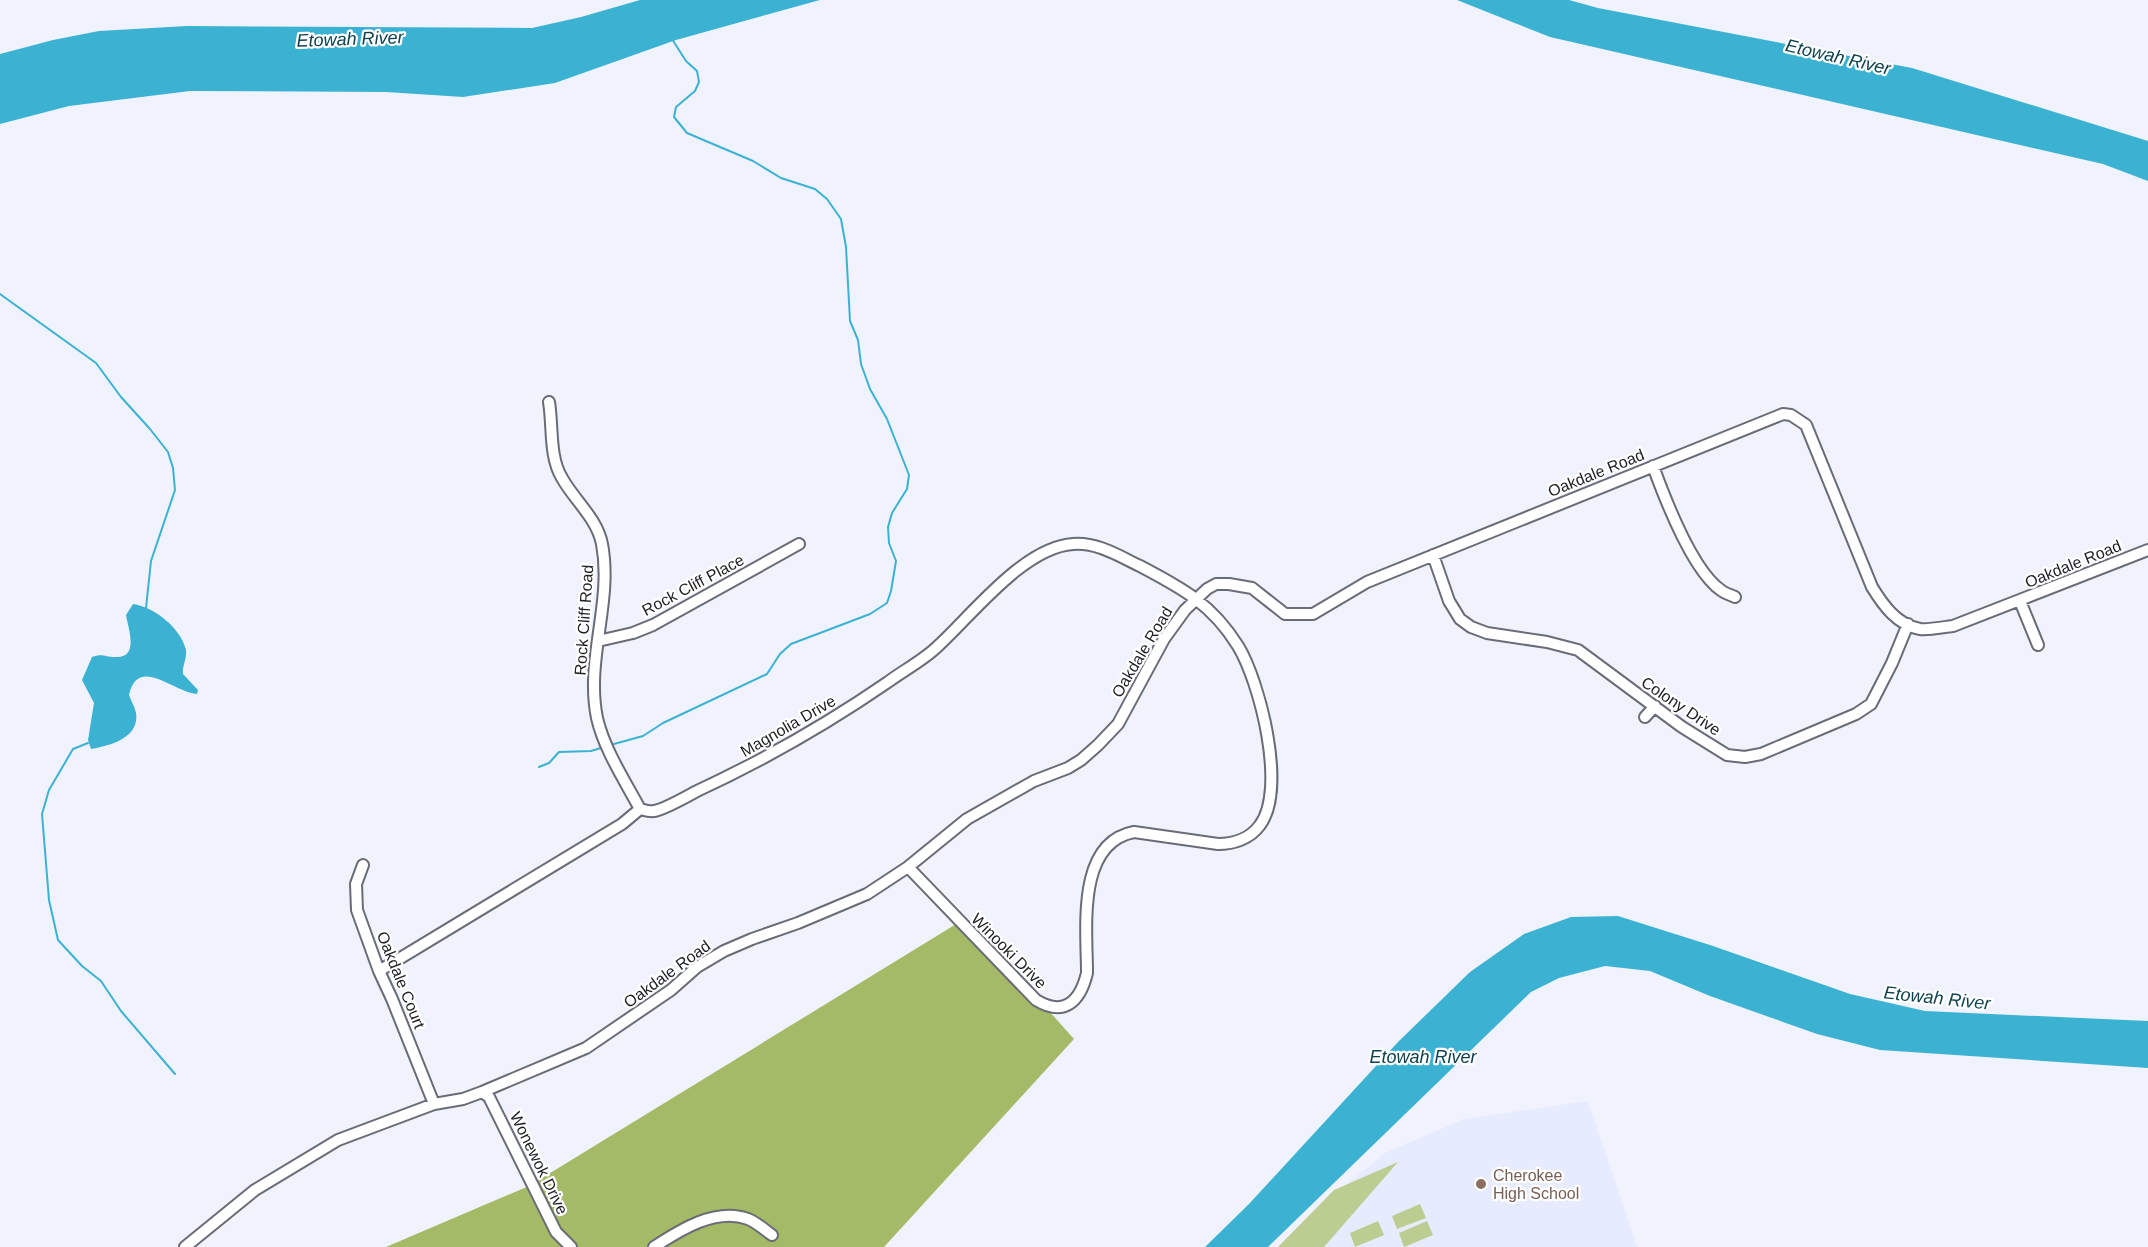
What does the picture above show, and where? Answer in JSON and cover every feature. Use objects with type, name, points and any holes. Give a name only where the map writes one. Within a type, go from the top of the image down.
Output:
[{"type":"street","name":"Rock Cliff Road","points":[[549,402],[552,439],[561,477],[588,514],[602,542],[605,571],[594,682],[597,718],[608,747],[640,809]]},
{"type":"street","name":"Oakdale Road","points":[[185,1247],[255,1190],[338,1140],[434,1104],[463,1099],[482,1092],[586,1048],[671,990],[698,967],[724,951],[867,894],[908,867],[967,819],[1034,780],[1068,768],[1098,745],[1118,724],[1164,639],[1185,609],[1216,584],[1252,588],[1285,615],[1313,614],[1357,586],[1783,414],[1791,415],[1806,425],[1872,587],[1884,607],[1899,620],[1908,624],[1919,628],[1953,626],[2148,550]]},
{"type":"street","points":[[1653,466],[1671,513],[1703,572],[1722,591],[1735,597]]},
{"type":"street","name":"Rock Cliff Place","points":[[598,641],[633,633],[653,625],[799,544]]},
{"type":"street","name":"Magnolia Drive","points":[[379,972],[622,824],[640,809],[654,811],[731,775],[796,741],[853,706],[937,647],[965,617],[1021,568],[1051,549],[1072,544],[1099,547],[1176,585],[1197,598]]},
{"type":"street","name":"Colony Drive","points":[[1433,555],[1449,601],[1460,619],[1471,627],[1487,633],[1547,642],[1578,650],[1682,727],[1727,754],[1745,757],[1761,754],[1856,714],[1871,704],[1892,663],[1908,624]]},
{"type":"street","name":"Winooki Drive","points":[[908,867],[1036,1000],[1057,1008],[1065,1006],[1077,996],[1083,990],[1087,973],[1087,913],[1090,887],[1098,858],[1112,840],[1134,832],[1229,844],[1253,832],[1261,824],[1266,810],[1270,790],[1269,748],[1257,693],[1238,646],[1197,598]]},
{"type":"street","points":[[2020,601],[2038,645]]},
{"type":"street","points":[[1645,717],[1655,706]]},
{"type":"street","name":"Oakdale Court","points":[[363,865],[356,884],[357,910],[379,972],[434,1104]]},
{"type":"street","name":"Wonewok Drive","points":[[482,1092],[489,1097],[556,1232],[571,1247]]},
{"type":"street","points":[[654,1247],[679,1231],[718,1216],[749,1219],[772,1235]]},
{"type":"shaded area","name":"Cherokee High School","points":[[1588,1101],[1637,1247],[1293,1247],[1331,1197],[1385,1153],[1464,1119]]},
{"type":"green space","points":[[966,918],[1074,1039],[884,1247],[386,1247],[529,1186]]},
{"type":"green space","points":[[1398,1162],[1324,1247],[1278,1247],[1334,1190]]},
{"type":"green space","points":[[1420,1204],[1426,1218],[1397,1229],[1392,1216]]},
{"type":"green space","points":[[1378,1221],[1384,1235],[1355,1247],[1350,1233]]},
{"type":"green space","points":[[1427,1221],[1433,1235],[1404,1247],[1399,1233]]},
{"type":"water","name":"Etowah River","points":[[640,0],[820,0],[676,40],[555,83],[463,97],[386,92],[190,91],[69,106],[0,124],[0,54],[99,31],[187,26],[532,28]]},
{"type":"water","name":"Etowah River","points":[[1457,0],[1569,0],[1598,8],[1912,68],[2148,141],[2148,181],[2103,164],[1550,37]]},
{"type":"water","points":[[133,604],[158,614],[179,634],[186,650],[183,674],[198,690],[197,694],[157,679],[140,678],[134,683],[129,695],[136,713],[133,729],[128,735],[114,743],[91,749],[88,740],[94,703],[82,680],[92,657],[123,656],[128,653],[131,642],[126,615]]},
{"type":"water","name":"Etowah River","points":[[1618,916],[1713,946],[1850,994],[1925,1011],[2148,1021],[2148,1068],[1880,1050],[1817,1034],[1710,996],[1650,971],[1605,966],[1559,978],[1531,992],[1268,1247],[1205,1247],[1249,1204],[1398,1042],[1470,972],[1524,934],[1571,917]]},
{"type":"waterway","points":[[614,744],[643,736],[663,723],[767,674],[780,654],[791,644],[870,614],[887,603],[896,561],[889,543],[888,527],[892,513],[907,489],[909,475],[887,419],[870,389],[861,364],[858,340],[850,321],[846,247],[841,219],[827,199],[815,189],[781,178],[753,161],[687,133],[674,117],[676,107],[695,91],[699,82],[697,71],[686,61],[672,39]]},
{"type":"waterway","points":[[0,294],[96,363],[121,397],[168,452],[173,468],[175,490],[151,561],[146,608]]},
{"type":"waterway","points":[[88,743],[73,749],[49,790],[42,814],[49,900],[58,940],[82,966],[101,981],[121,1011],[175,1074]]},
{"type":"waterway","points":[[539,767],[549,763],[559,752],[591,751],[601,748]]},
{"type":"place","name":"Cherokee High School","points":[[1481,1184]]}]
